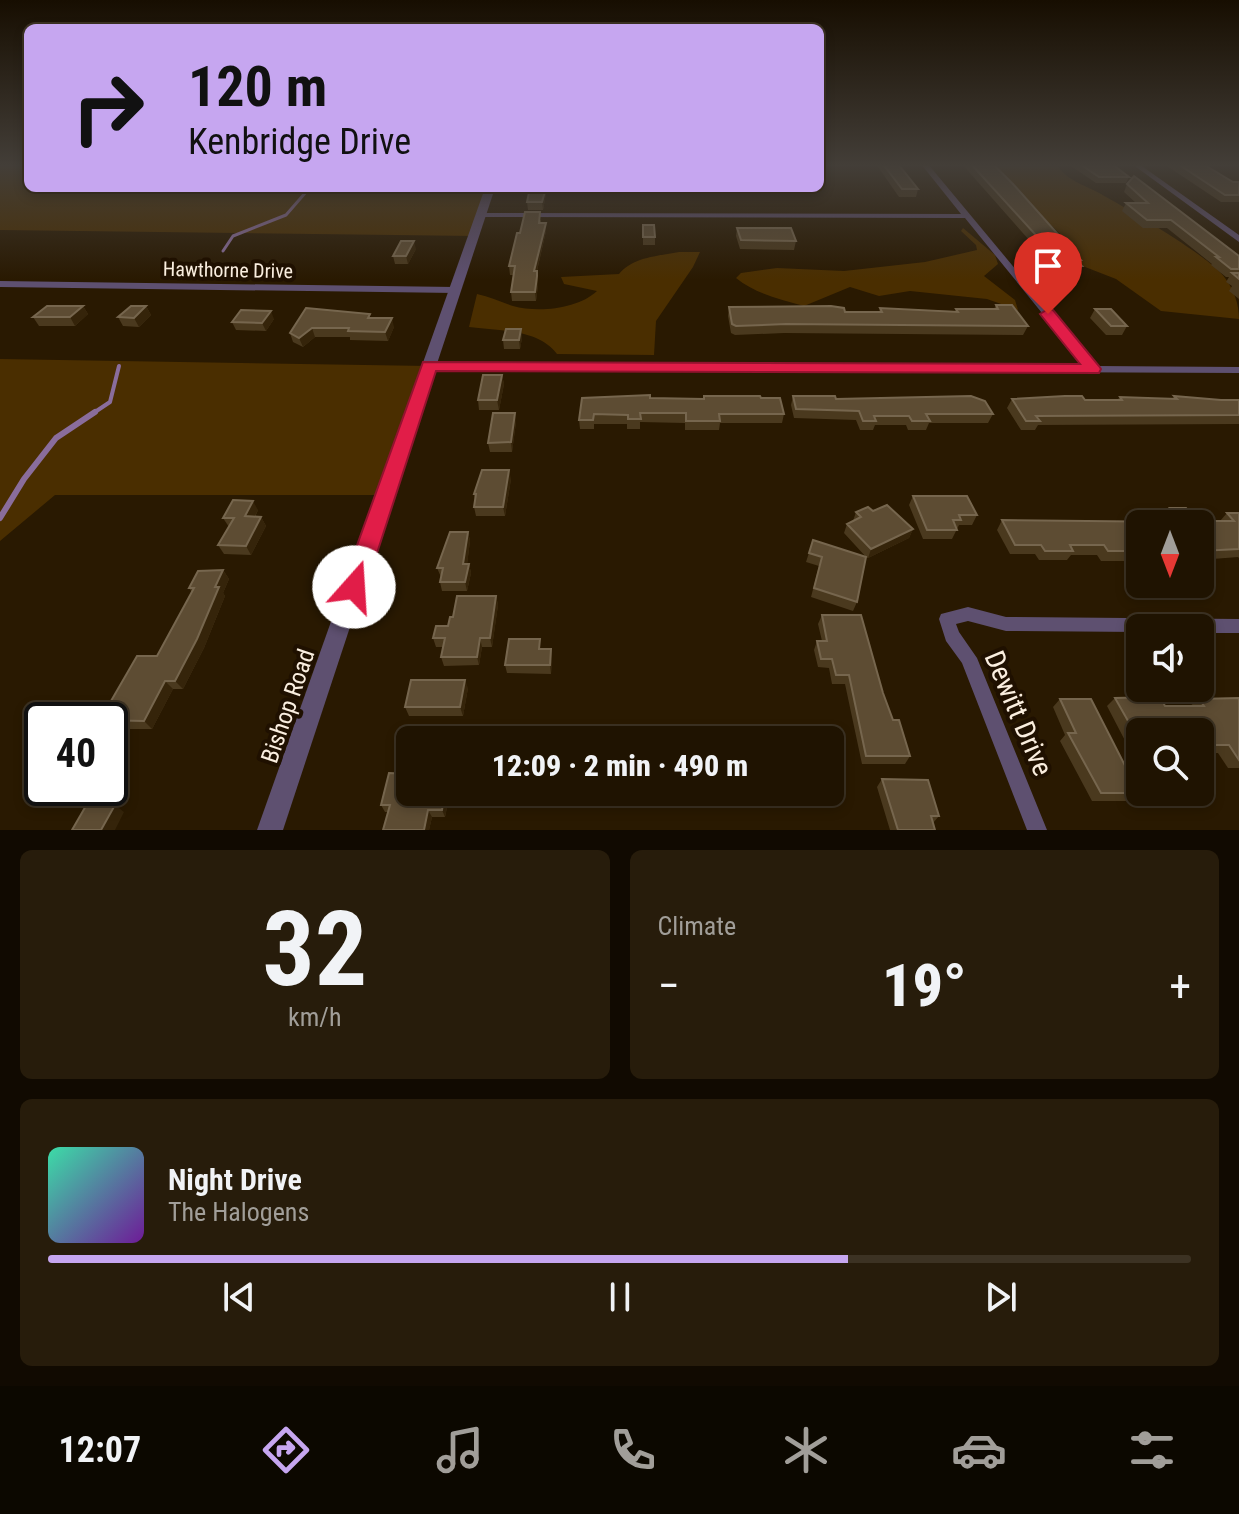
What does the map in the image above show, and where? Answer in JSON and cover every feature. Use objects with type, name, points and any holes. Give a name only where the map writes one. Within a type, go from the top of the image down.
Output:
[{"type":"street","name":"Bishop Road","points":[[270,830],[485,203]]},
{"type":"street","points":[[956,203],[1093,369]]},
{"type":"street","points":[[1189,203],[1239,239]]},
{"type":"street","points":[[481,215],[967,216]]},
{"type":"street","name":"Hawthorne Drive","points":[[0,284],[455,290]]},
{"type":"street","points":[[429,366],[1239,370]]},
{"type":"street","name":"Dewitt Drive","points":[[1037,830],[969,658],[952,636],[947,619],[968,614],[1006,624],[1239,626]]},
{"type":"shaded area","points":[[0,203],[485,203],[474,236],[0,230]]},
{"type":"shaded area","points":[[1029,203],[1116,203],[1217,269],[1233,292],[1239,319],[1161,311],[1116,279],[1080,265],[1066,240]]},
{"type":"shaded area","points":[[963,228],[995,255],[998,264],[984,276],[1015,300],[1018,310],[987,299],[910,291],[879,296],[850,287],[804,306],[760,292],[736,278],[741,273],[777,268],[844,271],[925,262],[977,250],[976,245],[961,231]]},
{"type":"shaded area","points":[[679,252],[700,252],[656,321],[654,355],[557,354],[539,339],[528,335],[469,327],[477,294],[523,308],[569,306],[597,291],[564,284],[561,277],[619,274],[639,261]]},
{"type":"shaded area","points":[[0,359],[429,366],[385,495],[55,495],[0,541]]},
{"type":"building","points":[[1006,203],[1030,203],[1081,260],[1076,260],[1082,266],[1064,266]]},
{"type":"building","points":[[1126,203],[1169,203],[1239,256],[1239,269],[1231,269],[1171,220],[1147,220]]},
{"type":"building","points":[[525,212],[540,212],[539,223],[546,223],[534,271],[537,271],[535,292],[511,292],[515,266],[509,266]]},
{"type":"building","points":[[643,225],[654,225],[655,237],[643,237]]},
{"type":"building","points":[[737,228],[791,228],[796,241],[741,240]]},
{"type":"building","points":[[401,241],[414,241],[406,256],[393,256]]},
{"type":"building","points":[[996,305],[1012,305],[1028,326],[736,326],[732,324],[729,307],[831,306],[844,308],[845,312],[882,312],[880,308],[958,312],[956,309],[998,309]]},
{"type":"building","points":[[47,306],[83,306],[70,317],[33,317]]},
{"type":"building","points":[[131,306],[146,306],[134,318],[118,317]]},
{"type":"building","points":[[306,308],[370,314],[368,318],[392,318],[385,332],[312,328],[299,338],[290,333]]},
{"type":"building","points":[[1095,309],[1111,309],[1127,326],[1111,326]]},
{"type":"building","points":[[241,310],[271,311],[262,323],[232,322]]},
{"type":"building","points":[[506,329],[521,329],[519,340],[503,340]]},
{"type":"building","points":[[483,375],[502,375],[497,400],[478,400]]},
{"type":"building","points":[[650,395],[650,398],[780,398],[784,414],[719,414],[720,421],[686,421],[686,413],[640,413],[641,419],[628,419],[628,415],[594,414],[593,420],[579,420],[582,398]]},
{"type":"building","points":[[793,396],[835,396],[836,399],[971,396],[985,401],[993,414],[926,414],[930,421],[912,421],[909,416],[874,416],[876,421],[863,421],[859,411],[796,409]]},
{"type":"building","points":[[1082,396],[1085,400],[1122,400],[1120,397],[1177,399],[1174,396],[1239,400],[1239,415],[1036,416],[1040,421],[1026,421],[1012,399]]},
{"type":"building","points":[[493,413],[515,413],[511,442],[488,443]]},
{"type":"building","points":[[482,470],[509,470],[503,507],[474,507],[474,494]]},
{"type":"building","points":[[913,496],[967,496],[977,515],[959,515],[961,520],[953,520],[957,530],[927,530]]},
{"type":"building","points":[[233,500],[253,501],[245,516],[261,517],[246,546],[218,545],[234,518],[223,518]]},
{"type":"building","points":[[887,505],[913,529],[871,549],[847,524],[861,517],[856,512],[868,507],[873,511]]},
{"type":"building","points":[[1227,513],[1239,513],[1239,549],[1214,550],[1214,521],[1234,521]]},
{"type":"building","points":[[1002,520],[1126,521],[1126,551],[1108,551],[1104,545],[1070,545],[1073,551],[1045,551],[1041,545],[1015,545]]},
{"type":"building","points":[[450,532],[468,532],[463,564],[469,564],[465,582],[440,582],[443,568],[437,568]]},
{"type":"building","points":[[813,540],[866,557],[857,602],[814,588],[822,557],[809,553]]},
{"type":"building","points":[[223,570],[197,639],[175,681],[165,681],[144,721],[128,721],[128,702],[110,702],[137,656],[157,656],[194,588],[189,588],[198,571]]},
{"type":"building","points":[[457,596],[496,596],[490,638],[480,638],[477,657],[441,657],[445,638],[433,638],[436,626],[448,626]]},
{"type":"building","points":[[822,615],[861,615],[883,693],[893,720],[899,720],[910,756],[866,756],[849,675],[836,675],[832,659],[821,659],[817,641],[827,641]]},
{"type":"building","points":[[509,639],[540,639],[539,649],[551,649],[550,665],[505,665]]},
{"type":"building","points":[[411,680],[465,680],[460,707],[405,707]]},
{"type":"building","points":[[1115,698],[1126,698],[1126,702],[1163,702],[1165,706],[1204,706],[1201,702],[1214,702],[1214,699],[1239,698],[1239,760],[1229,745],[1214,745],[1214,718],[1126,718]]},
{"type":"building","points":[[1060,699],[1091,699],[1126,768],[1126,793],[1101,793],[1068,733],[1076,733]]},
{"type":"building","points":[[389,773],[396,773],[396,806],[443,806],[442,810],[428,810],[424,830],[383,830],[390,805],[381,805]]},
{"type":"building","points":[[882,779],[928,780],[939,816],[931,816],[935,830],[898,830]]},
{"type":"building","points":[[86,806],[114,806],[101,830],[72,830]]},
{"type":"waterway","points":[[223,251],[233,236],[286,215],[297,203]]},
{"type":"waterway","points":[[0,518],[24,479],[56,438],[110,402],[119,366]]},
{"type":"route","points":[[354,587],[429,366],[1093,369],[1048,314]]}]
